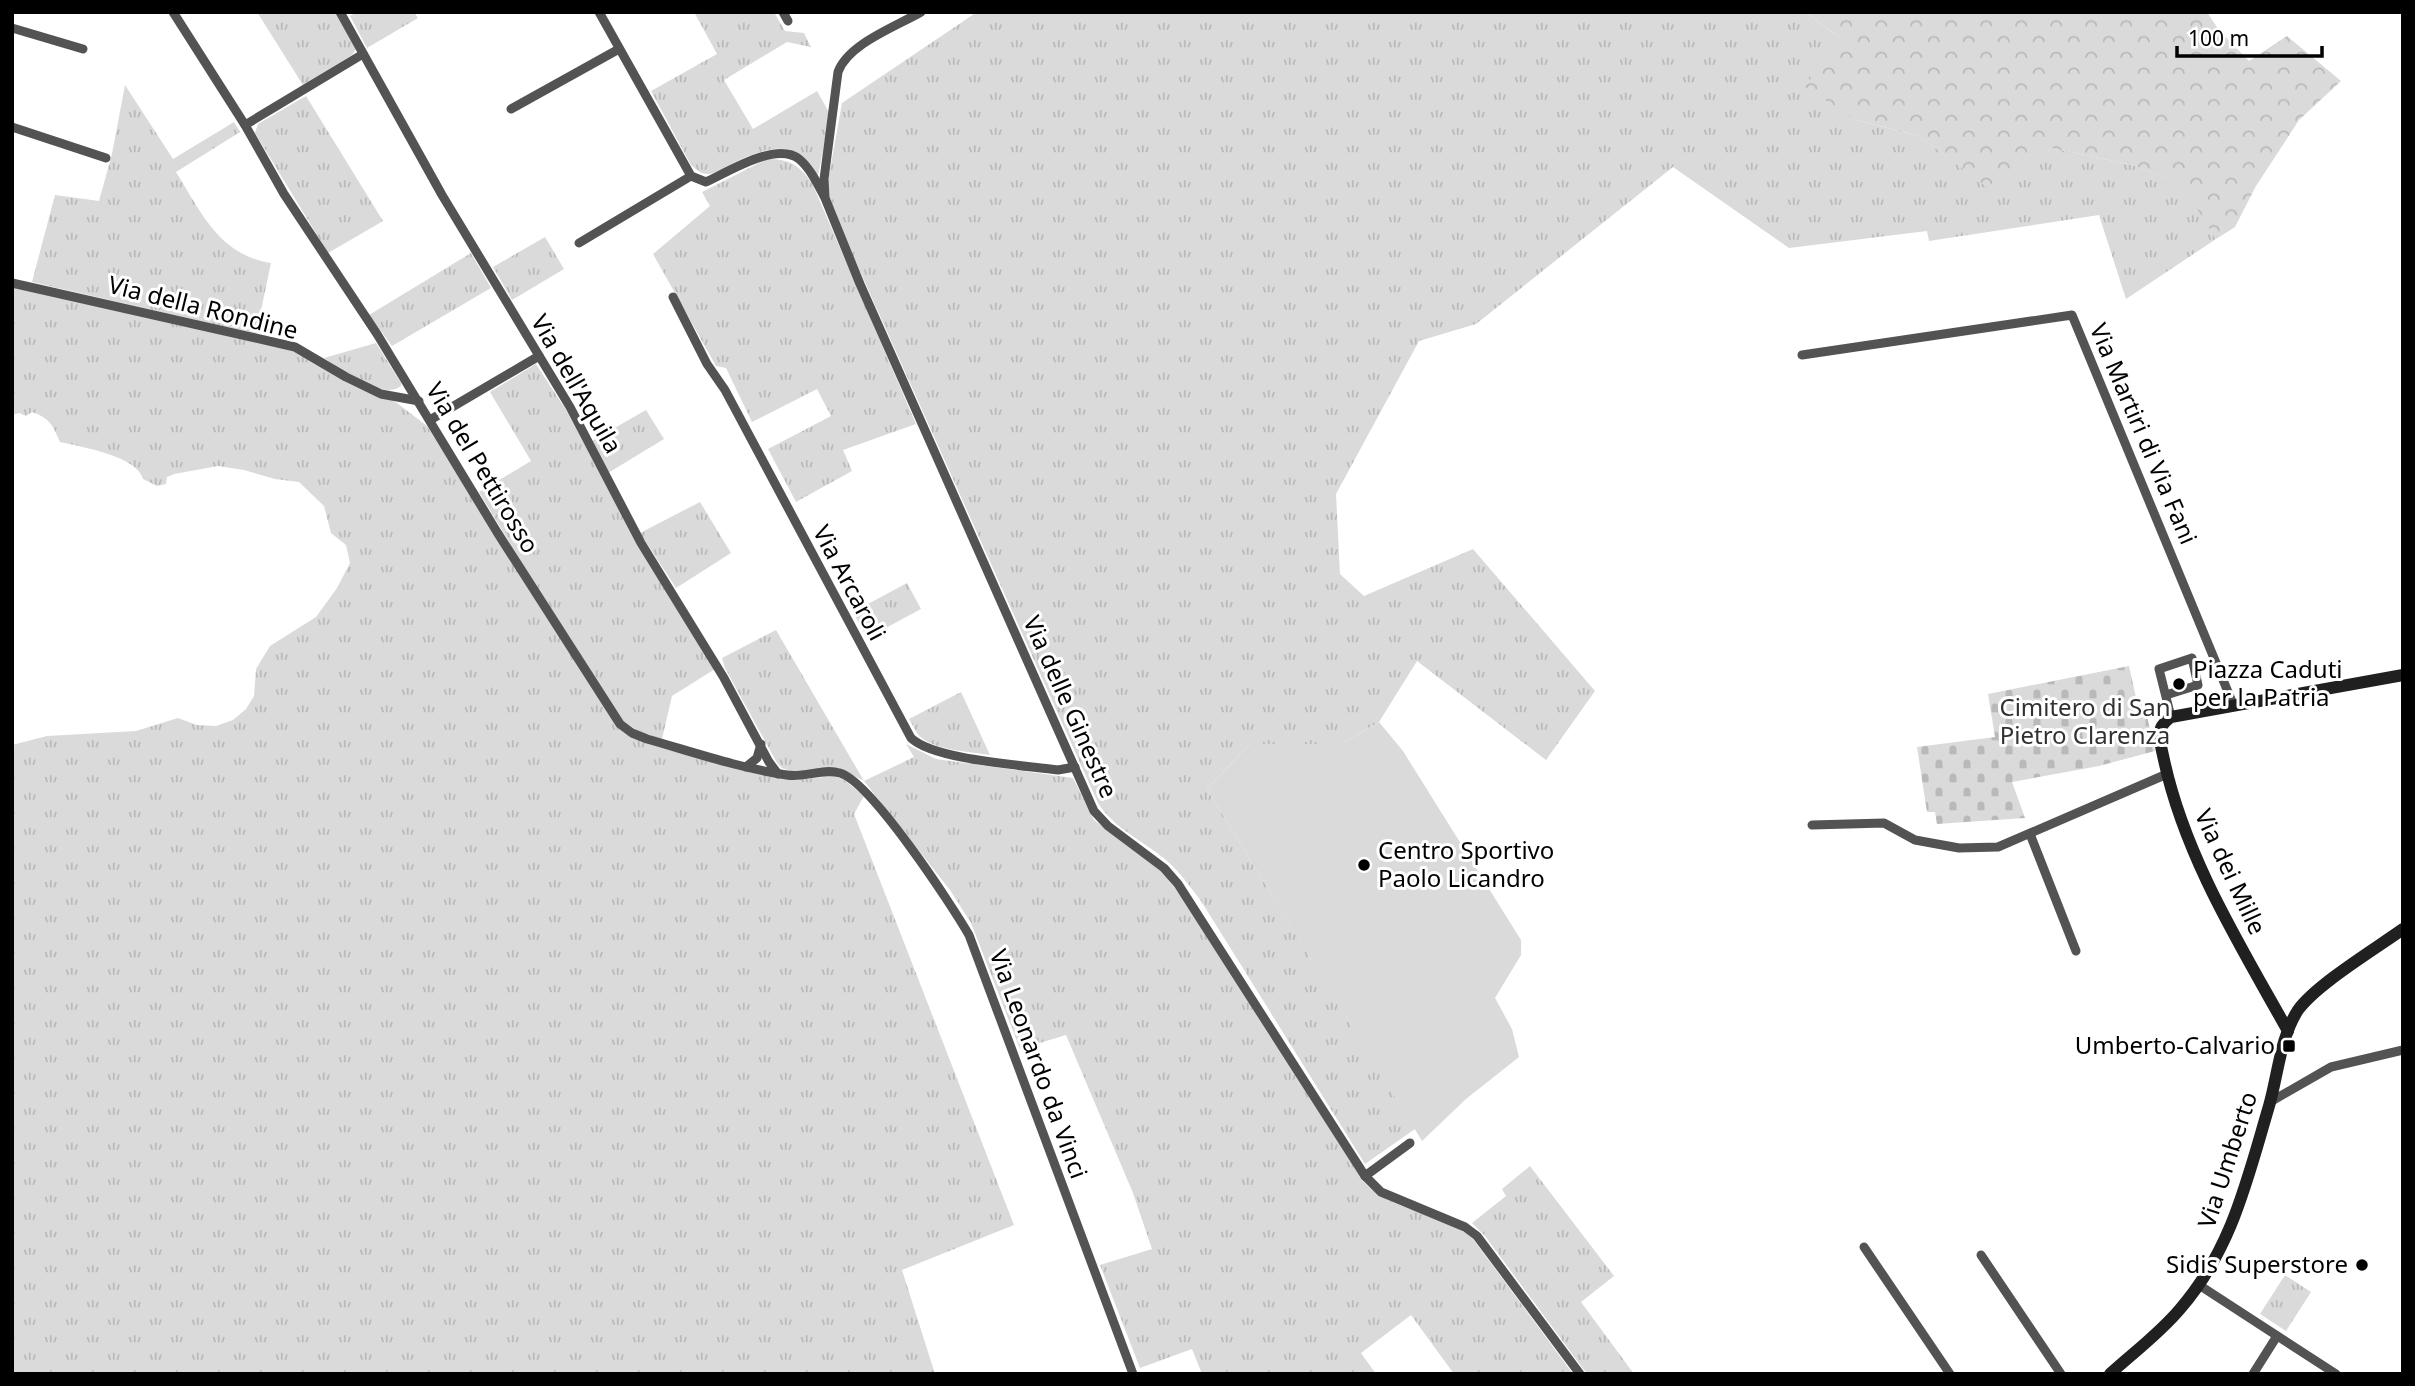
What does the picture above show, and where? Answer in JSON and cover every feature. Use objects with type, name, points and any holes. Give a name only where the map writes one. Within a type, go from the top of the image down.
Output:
[{"type":"main road","points":[[2167,720],[2233,704],[2403,675]]},
{"type":"main road","name":"Via dei Mille","points":[[2167,720],[2160,738],[2179,814],[2194,851],[2287,1031]]},
{"type":"main road","name":"Via Umberto","points":[[2110,1374],[2169,1321],[2199,1285],[2226,1241],[2270,1102],[2287,1031],[2298,1011],[2308,999],[2403,929]]},
{"type":"street","name":"Via del Pettirosso","points":[[173,12],[285,194],[419,401],[497,532],[621,724],[632,733],[647,739],[746,767],[802,776],[825,771],[841,773],[865,791]]},
{"type":"street","name":"Via dell'Aquila","points":[[340,12],[442,195],[570,407],[641,543],[724,678],[778,774]]},
{"type":"street","points":[[599,12],[691,176],[706,182],[752,160],[777,154],[797,157],[808,169],[825,198]]},
{"type":"street","points":[[783,12],[788,22]]},
{"type":"street","name":"Via delle Ginestre","points":[[920,12],[848,55],[838,72],[824,179],[825,198],[865,297],[1100,819],[1164,868],[1196,908],[1365,1176],[1381,1192],[1465,1227],[1477,1236],[1580,1374]]},
{"type":"street","points":[[12,29],[83,49]]},
{"type":"street","points":[[511,109],[619,49]]},
{"type":"street","points":[[245,125],[363,54]]},
{"type":"street","points":[[12,127],[106,159]]},
{"type":"street","points":[[579,243],[691,176]]},
{"type":"street","name":"Via della Rondine","points":[[12,283],[295,347],[381,394],[419,401]]},
{"type":"street","name":"Via Arcaroli","points":[[673,297],[911,738],[937,753],[1058,769],[1075,767]]},
{"type":"street","name":"Via Martiri di Via Fani","points":[[1802,355],[2072,315],[2233,704]]},
{"type":"street","points":[[430,420],[539,356]]},
{"type":"street","points":[[2166,695],[2198,685],[2192,658],[2159,669],[2166,695],[2167,720]]},
{"type":"street","points":[[746,767],[757,758],[761,744]]},
{"type":"street","points":[[1812,825],[1884,823],[1915,840],[1959,848],[1998,848],[2167,774]]},
{"type":"street","name":"Via Leonardo da Vinci","points":[[865,791],[933,877],[969,935],[1133,1374]]},
{"type":"street","points":[[2031,834],[2076,951]]},
{"type":"street","points":[[2270,1102],[2331,1067],[2403,1050]]},
{"type":"street","points":[[2276,1076],[2283,1083],[2297,1085]]},
{"type":"street","points":[[1365,1176],[1410,1143]]},
{"type":"street","points":[[1864,1247],[1950,1374]]},
{"type":"street","points":[[1981,1255],[2061,1374]]},
{"type":"street","points":[[2199,1285],[2336,1374]]},
{"type":"street","points":[[2253,1374],[2277,1336]]},
{"type":"green space","points":[[257,12],[335,12],[356,49],[352,55],[303,85]]},
{"type":"green space","points":[[357,12],[414,12],[418,18],[367,48],[350,16]]},
{"type":"green space","points":[[694,12],[774,12],[785,31],[804,33],[811,47],[787,42],[724,80],[753,129],[817,91],[830,114],[818,176],[798,155],[778,149],[755,154],[709,174],[701,173],[691,165],[651,91],[717,54]]},
{"type":"green space","points":[[977,12],[1805,12],[1839,37],[1856,120],[1919,136],[1996,193],[2051,148],[2133,165],[2183,185],[2216,239],[2126,299],[2099,215],[1929,241],[1927,231],[1789,248],[1673,167],[1476,324],[1419,341],[1336,494],[1340,574],[1364,596],[1473,549],[1595,691],[1546,760],[1417,661],[1379,722],[1342,744],[1250,744],[1207,789],[1415,1129],[1365,1164],[1201,901],[1172,866],[1118,825],[1098,803],[829,202],[828,181],[842,103]]},
{"type":"green space","points":[[1805,12],[2207,12],[2218,29],[2249,61],[2287,36],[2341,81],[2299,120],[2256,186],[2235,227],[2216,239],[2182,185],[2133,165],[2051,148],[1996,194],[1919,136],[1856,120],[1805,87],[1839,37]]},
{"type":"green space","points":[[125,85],[173,159],[234,122],[240,132],[176,172],[213,230],[238,251],[271,263],[256,334],[32,282],[55,195],[99,201],[112,154]]},
{"type":"green space","points":[[306,96],[383,221],[328,253],[255,133],[258,124]]},
{"type":"green space","points":[[767,159],[793,164],[812,183],[916,424],[843,450],[852,471],[796,502],[768,449],[831,416],[817,389],[752,422],[726,368],[716,366],[653,254],[710,206],[702,192]]},
{"type":"green space","points":[[545,237],[564,269],[512,300],[493,267]]},
{"type":"green space","points":[[471,253],[491,288],[392,346],[369,315]]},
{"type":"green space","points":[[12,285],[293,350],[397,403],[427,426],[616,723],[660,746],[772,777],[797,780],[834,776],[843,779],[864,796],[854,814],[1014,1225],[902,1270],[935,1374],[12,1374],[12,745],[47,736],[136,731],[178,718],[197,725],[216,726],[233,720],[246,709],[254,696],[256,669],[270,646],[316,617],[337,588],[350,563],[346,545],[331,533],[324,506],[299,482],[218,466],[174,474],[167,477],[166,484],[157,486],[143,479],[131,464],[120,459],[60,442],[50,423],[38,414],[32,412],[26,416],[19,413],[12,415]]},
{"type":"green space","points":[[376,343],[401,383],[401,386],[393,390],[384,390],[362,382],[324,358]]},
{"type":"green space","points":[[536,364],[566,410],[637,542],[715,669],[672,696],[662,739],[639,732],[623,721],[479,492],[531,461],[490,392]]},
{"type":"green space","points":[[646,410],[664,439],[608,473],[592,441]]},
{"type":"green space","points":[[700,502],[731,553],[676,588],[640,533]]},
{"type":"green space","points":[[907,583],[921,609],[867,638],[853,612]]},
{"type":"green space","points":[[776,630],[864,781],[839,768],[796,773],[777,763],[722,658]]},
{"type":"green space","name":"Cimitero di San Pietro Clarenza","points":[[2129,666],[2137,702],[2144,703],[2155,751],[2099,766],[2012,782],[2025,818],[1937,824],[1935,812],[1927,812],[1917,747],[1995,737],[1988,694]]},
{"type":"green space","points":[[961,692],[990,755],[945,748],[928,742],[918,734],[909,719]]},
{"type":"green space","name":"Centro Sportivo Paolo Licandro","points":[[1379,722],[1403,751],[1521,940],[1521,955],[1495,998],[1512,1029],[1519,1057],[1466,1099],[1422,1141],[1207,789],[1250,744],[1342,744]]},
{"type":"green space","points":[[906,744],[936,759],[1073,778],[1094,820],[1161,870],[1192,911],[1363,1181],[1374,1192],[1388,1200],[1447,1223],[1473,1239],[1573,1374],[1454,1374],[1411,1315],[1361,1353],[1376,1374],[1202,1374],[1192,1349],[1140,1368],[1100,1265],[1152,1249],[1133,1193],[1066,1035],[1020,1049],[971,923],[950,890],[864,781],[914,757]]},
{"type":"green space","points":[[1530,1166],[1614,1276],[1581,1302],[1634,1374],[1587,1374],[1485,1236],[1472,1223],[1506,1196],[1502,1189]]},
{"type":"green space","points":[[2285,1275],[2311,1292],[2286,1331],[2260,1314]]},
{"type":"place","name":"Piazza Caduti per la Patria","points":[[2179,684]]},
{"type":"place","name":"Centro Sportivo Paolo Licandro","points":[[1364,865]]},
{"type":"place","name":"Umberto-Calvario","points":[[2289,1046]]},
{"type":"place","name":"Sidis Superstore","points":[[2362,1265]]}]
